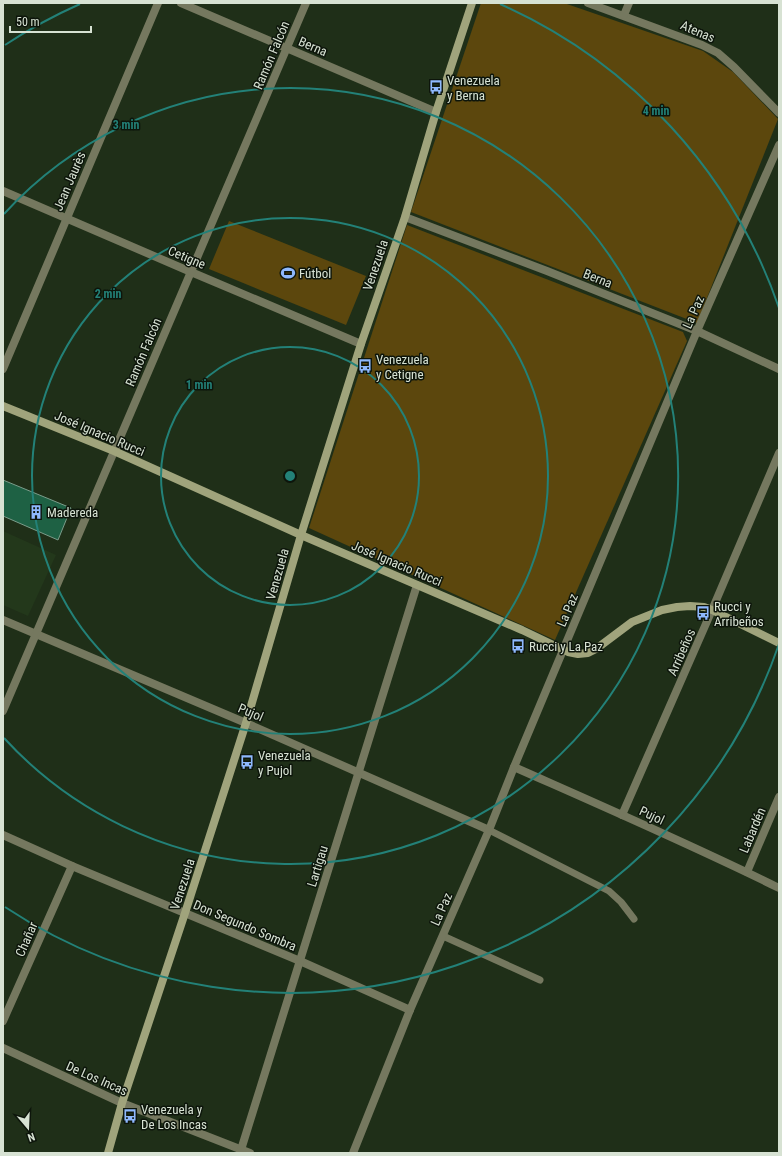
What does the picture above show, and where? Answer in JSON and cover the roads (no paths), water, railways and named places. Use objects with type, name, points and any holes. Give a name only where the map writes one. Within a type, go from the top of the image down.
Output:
[{"type":"main road","name":"Venezuela","points":[[108,1153],[122,1103],[246,723],[301,535],[472,3]]},
{"type":"main road","name":"José Ignacio Rucci","points":[[3,406],[114,451],[301,535],[522,630],[563,650],[578,654],[588,653],[596,649],[632,622],[662,610],[677,606],[704,607],[779,643]]},
{"type":"street","name":"Jean Jaurès","points":[[3,368],[158,3]]},
{"type":"street","name":"Berna","points":[[181,3],[436,112]]},
{"type":"street","name":"Ramón Falcón","points":[[3,711],[306,3]]},
{"type":"street","name":"Atenas","points":[[588,3],[624,15],[702,45],[718,53],[734,67],[779,113]]},
{"type":"street","points":[[624,15],[629,3]]},
{"type":"street","name":"La Paz","points":[[353,1153],[410,1010],[489,830],[514,767],[697,332],[779,145]]},
{"type":"street","name":"Cetigne","points":[[3,191],[362,344]]},
{"type":"street","name":"Berna","points":[[404,216],[547,271],[697,332],[779,369]]},
{"type":"street","name":"Arribeños","points":[[622,815],[779,453]]},
{"type":"street","name":"Lartigau","points":[[241,1151],[417,585]]},
{"type":"street","name":"Pujol","points":[[3,620],[246,723],[489,830]]},
{"type":"street","name":"Pujol","points":[[514,767],[747,872],[779,888]]},
{"type":"street","name":"Labardén","points":[[747,872],[779,797]]},
{"type":"street","name":"Don Segundo Sombra","points":[[3,835],[72,866],[300,961],[410,1010]]},
{"type":"street","name":"Chañar","points":[[3,1021],[72,866]]},
{"type":"street","name":"De Los Incas","points":[[3,1048],[122,1103],[241,1151],[250,1153]]},
{"type":"lane","points":[[489,830],[609,891],[621,902],[634,919]]},
{"type":"lane","points":[[443,936],[540,980]]},
{"type":"place","name":"Venezuela y Berna","points":[[436,87]]},
{"type":"place","name":"Fútbol","points":[[288,273]]},
{"type":"place","name":"Venezuela y Cetigne","points":[[365,366]]},
{"type":"place","name":"Madereda","points":[[36,512]]},
{"type":"place","name":"Rucci y Arribeños","points":[[703,613]]},
{"type":"place","name":"Rucci y La Paz","points":[[518,646]]},
{"type":"place","name":"Venezuela y Pujol","points":[[247,762]]},
{"type":"place","name":"Venezuela y De Los Incas","points":[[130,1116]]}]
